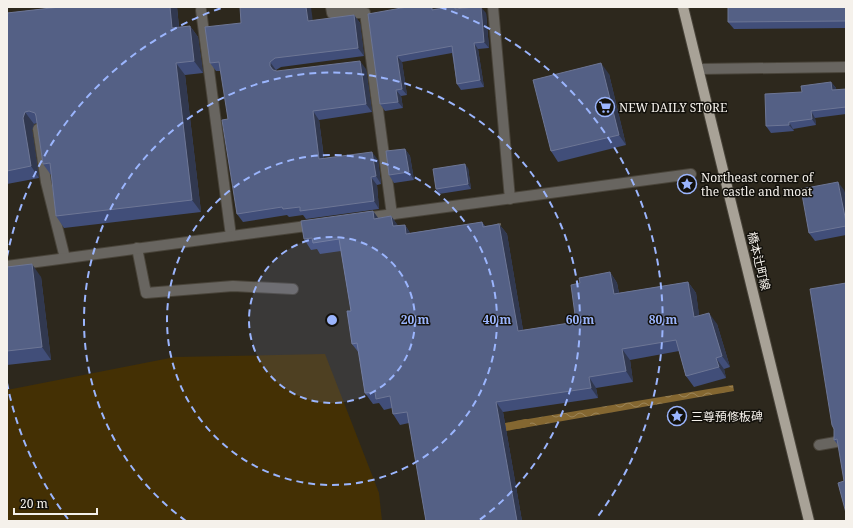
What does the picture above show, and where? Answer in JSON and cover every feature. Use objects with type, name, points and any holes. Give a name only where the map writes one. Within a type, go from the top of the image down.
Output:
[{"type":"main road","name":"橋本辻町線","points":[[684,7],[809,521]]},
{"type":"street","points":[[331,7],[332,13],[366,12],[367,62],[392,215]]},
{"type":"street","points":[[493,7],[510,199]]},
{"type":"street","points":[[201,10],[231,236]]},
{"type":"street","points":[[699,69],[846,67]]},
{"type":"street","points":[[38,129],[46,182],[65,258]]},
{"type":"street","points":[[353,220],[692,174]]},
{"type":"street","points":[[7,266],[322,224]]},
{"type":"street","points":[[137,248],[146,293],[233,286],[293,289]]},
{"type":"street","points":[[819,444],[836,442]]},
{"type":"path","points":[[492,226],[502,224]]},
{"type":"shaded area","points":[[325,354],[379,493],[382,521],[7,521],[7,390],[175,357]]},
{"type":"water","points":[[733,385],[734,391],[517,429],[516,421]]},
{"type":"building","points":[[60,7],[170,7],[172,28],[190,26],[194,61],[176,63],[192,200],[56,216],[50,163],[43,164],[36,116],[35,113],[29,111],[25,112],[23,118],[31,166],[7,171],[7,13]]},
{"type":"building","points":[[240,7],[306,7],[308,21],[354,15],[358,48],[275,58],[270,62],[270,66],[273,70],[277,71],[360,61],[366,104],[313,111],[319,159],[372,152],[376,176],[371,177],[374,201],[300,211],[300,207],[283,209],[282,207],[237,214],[222,120],[228,119],[219,62],[210,63],[205,27],[241,23]]},
{"type":"building","points":[[407,7],[432,7],[432,10],[449,7],[455,7],[455,9],[481,7],[484,42],[474,43],[480,80],[457,84],[452,46],[397,56],[402,89],[396,90],[398,102],[380,104],[368,14]]},
{"type":"building","points":[[728,7],[846,7],[846,21],[728,22]]},
{"type":"building","points":[[601,63],[619,135],[551,151],[533,80]]},
{"type":"building","points":[[831,82],[832,90],[846,89],[846,107],[811,111],[812,119],[789,122],[789,125],[766,126],[765,94],[802,92],[801,86]]},
{"type":"building","points":[[405,149],[409,172],[389,175],[386,151]]},
{"type":"building","points":[[465,164],[468,184],[436,189],[433,169]]},
{"type":"building","points":[[838,182],[846,226],[809,233],[801,189]]},
{"type":"building","points":[[373,211],[374,219],[391,216],[393,226],[405,225],[406,234],[482,222],[483,227],[499,224],[518,331],[576,322],[571,285],[580,283],[579,278],[610,272],[614,294],[688,282],[694,317],[709,313],[722,356],[716,358],[719,367],[686,376],[676,340],[622,349],[626,371],[589,377],[591,388],[496,402],[517,521],[426,521],[407,412],[393,414],[390,396],[376,399],[375,392],[365,393],[357,343],[352,344],[347,311],[351,311],[339,239],[313,243],[312,238],[304,239],[301,221]]},
{"type":"building","points":[[32,264],[42,347],[7,351],[7,267]]},
{"type":"building","points":[[846,283],[846,513],[838,483],[844,481],[837,439],[834,440],[834,429],[832,425],[810,289]]},
{"type":"waterway","points":[[496,429],[526,423]]},
{"type":"place","name":"NEW DAILY STORE","points":[[605,107]]},
{"type":"place","name":"Northeast corner of the castle and moat","points":[[687,184]]},
{"type":"place","name":"三尊預修板碑","points":[[677,416]]}]
